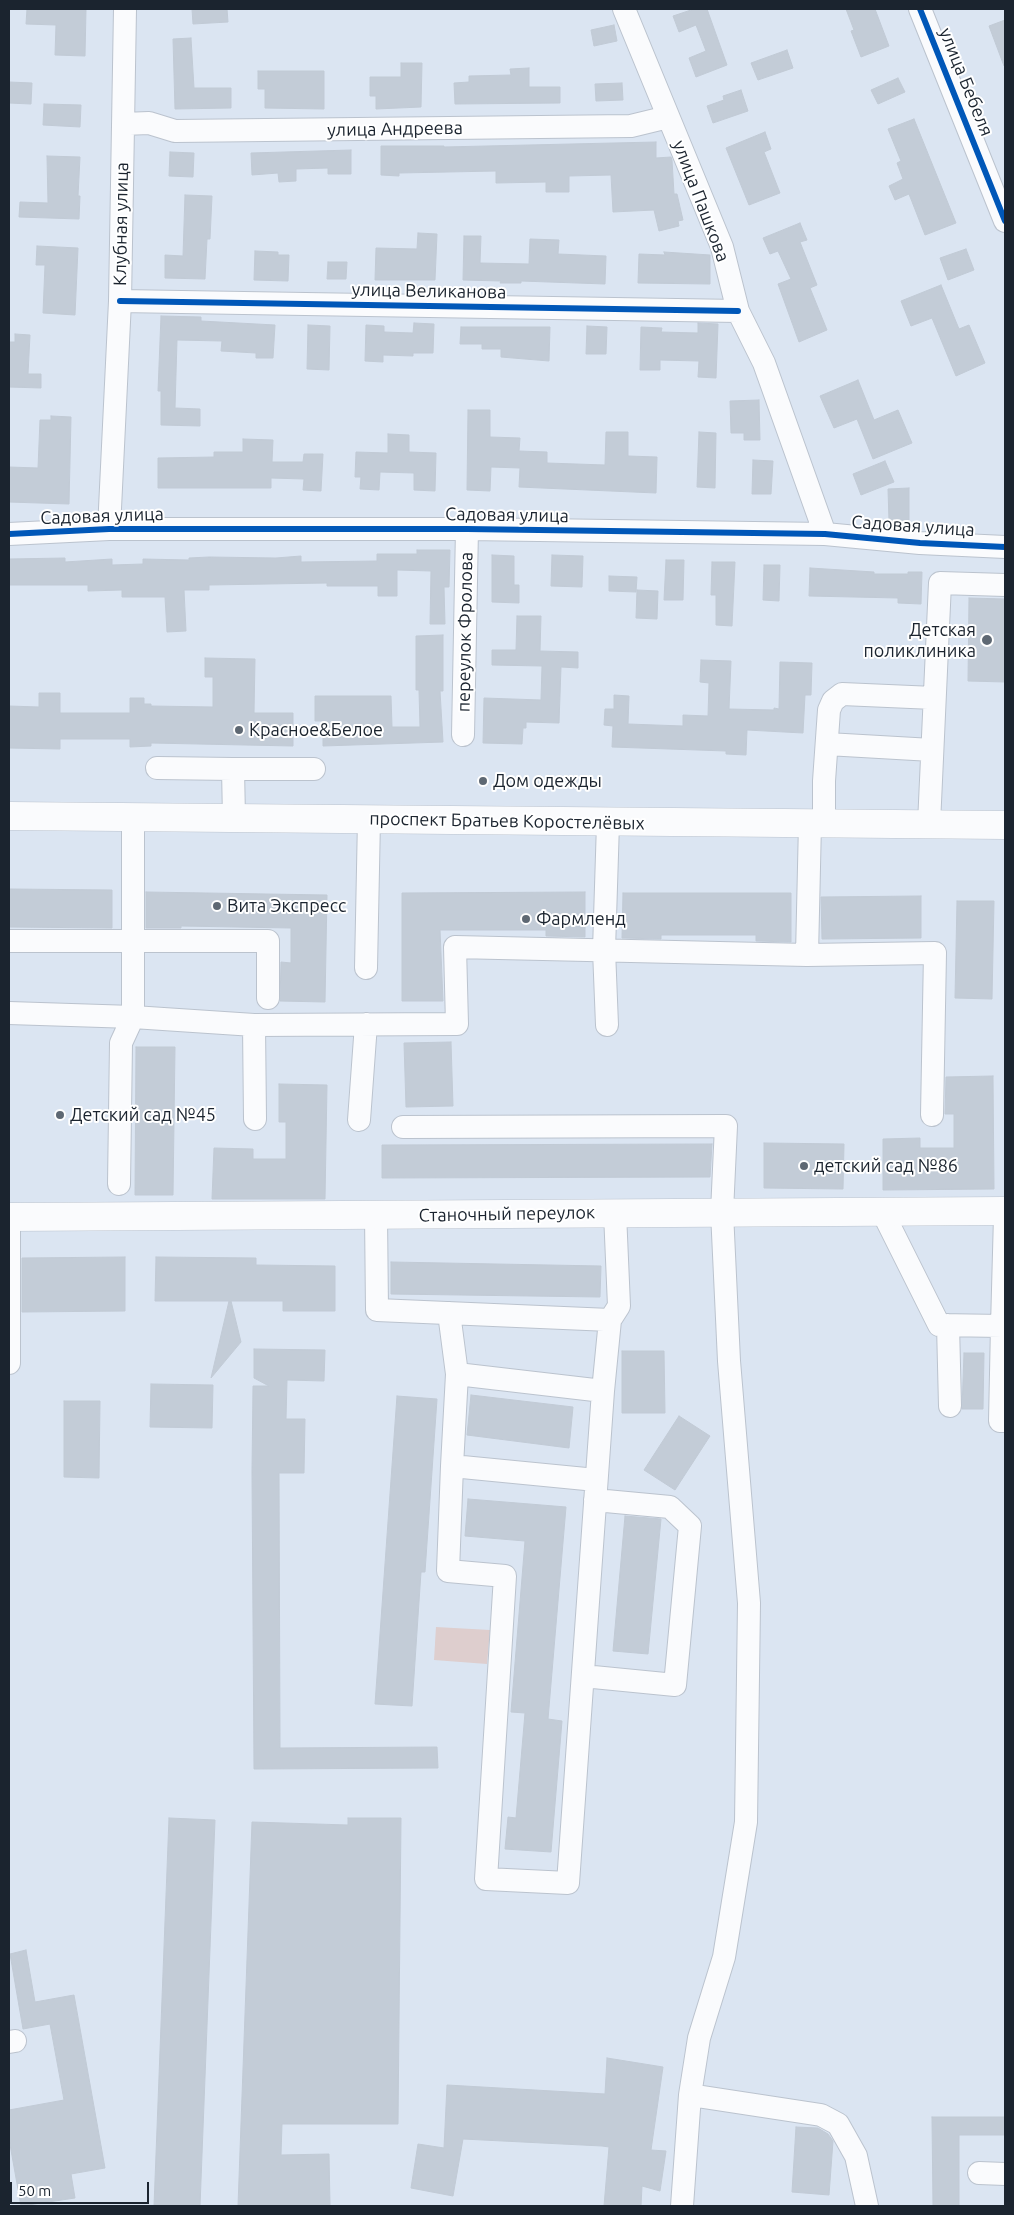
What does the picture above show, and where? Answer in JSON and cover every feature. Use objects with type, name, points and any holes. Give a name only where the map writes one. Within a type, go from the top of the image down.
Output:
[{"type":"main road","name":"проспект Братьев Коростелёвых","points":[[9,816],[1005,825]]},
{"type":"main road","name":"Станочный переулок","points":[[9,1217],[1005,1211]]},
{"type":"street","name":"Клубная улица","points":[[109,529],[120,301],[125,9]]},
{"type":"street","name":"улица Пашкова","points":[[624,9],[722,247],[738,311],[764,362],[825,534]]},
{"type":"street","name":"улица Бебеля","points":[[920,9],[1005,221]]},
{"type":"street","name":"улица Андреева","points":[[123,124],[149,123],[175,132],[631,126],[668,117]]},
{"type":"street","name":"улица Великанова","points":[[120,301],[738,311]]},
{"type":"street","name":"Садовая улица","points":[[9,534],[109,529],[467,529],[825,534],[920,543],[1005,547]]},
{"type":"street","name":"переулок Фролова","points":[[464,735],[467,529]]},
{"type":"street","points":[[928,824],[940,583],[1005,585]]},
{"type":"street","points":[[807,955],[817,824],[824,781],[829,710],[833,701],[842,694],[934,698]]},
{"type":"street","points":[[827,744],[932,750]]},
{"type":"street","points":[[157,768],[314,769]]},
{"type":"street","points":[[233,769],[234,818]]},
{"type":"street","points":[[118,1184],[121,1043],[133,1017],[133,817]]},
{"type":"street","points":[[366,968],[369,820]]},
{"type":"street","points":[[607,1025],[604,950],[608,822]]},
{"type":"street","points":[[9,941],[268,941],[268,998]]},
{"type":"street","points":[[9,1013],[133,1017],[254,1024],[457,1024],[455,947],[807,955],[935,953],[932,1115]]},
{"type":"street","points":[[254,1024],[255,1119]]},
{"type":"street","points":[[360,1120],[366,1024]]},
{"type":"street","points":[[403,1127],[726,1126],[722,1212],[729,1361],[749,1603],[746,1822],[724,1957],[699,2038],[690,2095],[682,2206]]},
{"type":"street","points":[[882,1211],[939,1325],[948,1325],[1003,1312]]},
{"type":"street","points":[[449,1313],[457,1374],[448,1571],[505,1576],[486,1879],[568,1883],[602,1391],[610,1320],[619,1306],[615,1213]]},
{"type":"street","points":[[376,1215],[377,1310],[610,1320]]},
{"type":"street","points":[[1005,1216],[1000,1421],[1005,1421]]},
{"type":"street","points":[[9,1217],[9,1364]]},
{"type":"street","points":[[948,1325],[950,1406]]},
{"type":"street","points":[[457,1374],[602,1391]]},
{"type":"street","points":[[452,1466],[595,1490],[670,1507],[690,1526],[675,1685],[583,1676]]},
{"type":"street","points":[[690,2095],[821,2115],[838,2124],[856,2156],[867,2206]]},
{"type":"street","points":[[979,2173],[1005,2174]]},
{"type":"shaded area","points":[[436,1627],[490,1630],[487,1664],[434,1660]]},
{"type":"building","points":[[27,9],[86,9],[85,56],[55,55],[56,25],[26,24]]},
{"type":"building","points":[[192,9],[227,9],[228,22],[193,24]]},
{"type":"building","points":[[694,9],[707,9],[727,65],[696,77],[689,58],[706,51],[696,25],[679,32],[673,16]]},
{"type":"building","points":[[846,9],[875,9],[889,46],[861,57],[851,31],[854,30]]},
{"type":"building","points":[[1005,20],[1005,66],[1004,66],[989,26]]},
{"type":"building","points":[[614,25],[617,41],[594,46],[591,30]]},
{"type":"building","points":[[191,38],[194,88],[231,88],[231,108],[175,109],[173,39]]},
{"type":"building","points":[[787,50],[793,68],[758,80],[751,63]]},
{"type":"building","points":[[401,63],[422,63],[421,107],[376,109],[376,96],[370,96],[370,77],[401,77]]},
{"type":"building","points":[[529,68],[529,87],[560,87],[560,103],[455,104],[454,83],[469,82],[469,76],[511,75],[510,69]]},
{"type":"building","points":[[258,71],[324,71],[324,109],[265,108],[265,89],[258,89]]},
{"type":"building","points":[[898,78],[905,92],[878,104],[871,90]]},
{"type":"building","points":[[9,82],[32,83],[31,104],[9,103]]},
{"type":"building","points":[[622,83],[623,100],[596,101],[595,84]]},
{"type":"building","points":[[741,90],[748,111],[713,123],[707,106],[724,100],[723,96]]},
{"type":"building","points":[[44,104],[81,105],[80,127],[43,125]]},
{"type":"building","points":[[914,119],[956,223],[925,235],[909,194],[895,200],[889,186],[903,179],[897,163],[901,161],[888,129]]},
{"type":"building","points":[[765,132],[771,149],[764,152],[780,193],[749,205],[726,148]]},
{"type":"building","points":[[656,142],[656,158],[671,157],[674,194],[677,194],[683,220],[678,221],[679,226],[659,231],[654,210],[613,212],[611,175],[569,176],[569,192],[546,192],[546,182],[496,183],[496,171],[399,173],[399,176],[381,175],[381,146],[444,147]]},
{"type":"building","points":[[351,150],[351,174],[328,174],[328,168],[296,169],[296,181],[279,182],[278,173],[252,175],[251,153]]},
{"type":"building","points":[[170,152],[194,153],[193,177],[169,176]]},
{"type":"building","points":[[47,156],[80,157],[79,219],[19,217],[20,202],[48,203]]},
{"type":"building","points":[[185,195],[212,196],[210,239],[207,239],[205,279],[165,278],[165,255],[183,256]]},
{"type":"building","points":[[800,223],[807,240],[800,242],[817,285],[810,288],[827,330],[799,342],[778,284],[791,279],[778,251],[770,254],[763,238]]},
{"type":"building","points":[[418,233],[437,234],[435,280],[375,280],[376,248],[417,249]]},
{"type":"building","points":[[464,236],[481,236],[480,263],[529,264],[530,239],[559,240],[558,254],[606,256],[605,284],[521,281],[521,283],[500,283],[501,281],[463,280]]},
{"type":"building","points":[[37,246],[78,248],[75,315],[43,313],[45,265],[36,265]]},
{"type":"building","points":[[966,249],[974,270],[948,280],[940,258]]},
{"type":"building","points":[[255,251],[278,252],[278,255],[289,255],[288,281],[254,280]]},
{"type":"building","points":[[664,252],[710,255],[710,284],[638,283],[639,254],[665,255]]},
{"type":"building","points":[[328,262],[347,262],[346,279],[327,279]]},
{"type":"building","points":[[941,285],[959,329],[969,325],[985,363],[956,376],[932,318],[911,326],[901,301]]},
{"type":"building","points":[[161,316],[201,317],[201,321],[275,325],[273,358],[256,358],[256,353],[221,351],[222,341],[177,340],[175,408],[200,409],[200,426],[161,425],[161,391],[158,391]]},
{"type":"building","points":[[414,323],[434,324],[433,353],[413,353],[413,356],[383,355],[383,362],[365,361],[366,325],[384,326],[384,332],[413,333]]},
{"type":"building","points":[[698,323],[718,324],[716,378],[698,377],[699,361],[660,360],[660,370],[640,370],[641,327],[662,328],[661,332],[698,333]]},
{"type":"building","points":[[308,325],[330,326],[329,370],[307,369]]},
{"type":"building","points":[[587,326],[607,327],[606,354],[586,354]]},
{"type":"building","points":[[461,327],[550,327],[549,361],[501,357],[501,349],[482,349],[482,344],[460,344]]},
{"type":"building","points":[[15,334],[30,335],[28,374],[41,374],[41,388],[9,387],[9,342],[15,342]]},
{"type":"building","points":[[858,380],[874,420],[898,410],[912,443],[873,459],[857,419],[834,428],[820,396]]},
{"type":"building","points":[[759,400],[760,440],[744,440],[744,433],[731,433],[730,401]]},
{"type":"building","points":[[468,410],[490,410],[490,437],[520,438],[519,451],[547,452],[547,463],[605,465],[606,432],[628,432],[628,456],[657,457],[656,493],[519,487],[520,468],[491,467],[490,491],[467,490]]},
{"type":"building","points":[[51,416],[71,417],[69,504],[9,502],[9,467],[38,468],[40,420],[51,420]]},
{"type":"building","points":[[699,432],[716,433],[715,488],[697,487]]},
{"type":"building","points":[[388,434],[409,435],[409,452],[436,453],[435,491],[414,490],[414,473],[380,472],[379,490],[360,489],[361,477],[355,477],[356,452],[388,453]]},
{"type":"building","points":[[243,439],[273,440],[272,462],[303,462],[304,454],[323,454],[321,491],[303,490],[304,479],[271,478],[271,488],[158,488],[158,458],[214,457],[214,452],[243,452]]},
{"type":"building","points":[[753,460],[773,461],[771,494],[752,494]]},
{"type":"building","points":[[885,461],[894,482],[861,495],[853,474]]},
{"type":"building","points":[[909,488],[909,520],[889,521],[888,489]]},
{"type":"building","points":[[417,550],[450,550],[449,587],[444,587],[445,624],[430,624],[431,571],[397,570],[397,596],[378,596],[378,586],[327,586],[327,583],[209,585],[209,590],[184,590],[186,631],[167,632],[165,597],[122,597],[122,590],[88,591],[88,585],[9,585],[9,559],[65,558],[65,562],[112,559],[112,565],[143,564],[143,559],[189,560],[189,558],[209,557],[276,558],[301,556],[301,562],[377,561],[377,554],[417,554]]},
{"type":"building","points":[[492,555],[514,556],[514,585],[519,585],[519,603],[492,602]]},
{"type":"building","points":[[552,555],[583,556],[582,587],[551,586]]},
{"type":"building","points":[[666,560],[684,560],[683,600],[664,600]]},
{"type":"building","points":[[712,562],[735,562],[732,626],[716,625],[716,595],[711,595]]},
{"type":"building","points":[[764,565],[780,565],[779,601],[763,600]]},
{"type":"building","points":[[810,568],[874,572],[874,574],[922,572],[921,604],[898,603],[898,598],[809,596]]},
{"type":"building","points":[[609,576],[637,577],[636,592],[609,591]]},
{"type":"building","points":[[637,590],[658,591],[657,619],[636,618]]},
{"type":"building","name":"Детская поликлиника","points":[[969,598],[1005,599],[1005,682],[968,681]]},
{"type":"building","points":[[517,616],[541,616],[540,651],[578,652],[578,668],[561,667],[559,723],[526,722],[526,728],[523,728],[522,744],[483,743],[484,698],[541,700],[542,666],[492,665],[492,650],[516,650]]},
{"type":"building","points":[[443,635],[443,691],[440,691],[443,742],[323,746],[323,721],[315,721],[315,696],[391,696],[392,727],[420,727],[419,690],[416,690],[416,636]]},
{"type":"building","points":[[205,658],[255,659],[254,713],[293,713],[293,746],[151,743],[151,746],[130,747],[130,739],[60,739],[60,749],[9,748],[9,706],[39,707],[39,693],[60,693],[60,713],[130,713],[130,698],[144,698],[144,704],[151,704],[151,706],[213,707],[213,677],[205,677]]},
{"type":"building","points":[[701,660],[731,661],[729,709],[779,709],[780,662],[812,663],[811,695],[805,695],[803,733],[747,730],[746,755],[726,754],[726,751],[612,747],[613,726],[604,725],[605,709],[614,709],[614,695],[629,696],[628,724],[683,726],[683,715],[708,716],[709,683],[700,682]]},
{"type":"building","points":[[9,889],[112,890],[112,928],[9,927]]},
{"type":"building","points":[[146,892],[327,895],[325,1002],[280,1001],[281,962],[291,963],[291,928],[181,926],[181,928],[146,928]]},
{"type":"building","points":[[585,892],[585,937],[546,936],[546,930],[440,930],[443,1001],[402,1001],[402,893]]},
{"type":"building","points":[[623,893],[791,893],[791,942],[756,941],[756,935],[661,935],[661,939],[622,938]]},
{"type":"building","points":[[921,896],[921,938],[822,939],[821,897]]},
{"type":"building","points":[[957,901],[994,901],[992,999],[955,998]]},
{"type":"building","points":[[451,1042],[453,1106],[406,1107],[404,1043]]},
{"type":"building","points":[[136,1047],[175,1047],[173,1195],[135,1195]]},
{"type":"building","points":[[993,1076],[994,1189],[883,1190],[883,1139],[920,1138],[920,1148],[954,1148],[954,1114],[945,1114],[946,1077]]},
{"type":"building","points":[[279,1084],[327,1085],[325,1199],[212,1199],[214,1148],[253,1149],[253,1159],[286,1159],[286,1122],[279,1122]]},
{"type":"building","name":"детский сад №86","points":[[764,1143],[844,1144],[843,1189],[764,1188]]},
{"type":"building","points":[[712,1144],[710,1177],[382,1178],[382,1145]]},
{"type":"building","points":[[125,1257],[125,1311],[22,1312],[22,1258]]},
{"type":"building","points":[[156,1257],[256,1258],[256,1265],[335,1266],[335,1311],[283,1311],[283,1301],[231,1301],[241,1342],[211,1378],[229,1301],[155,1301]]},
{"type":"building","points":[[391,1262],[601,1266],[600,1297],[391,1294]]},
{"type":"building","points":[[254,1349],[325,1350],[324,1381],[287,1380],[286,1419],[305,1419],[304,1473],[279,1473],[280,1748],[437,1747],[438,1768],[254,1769],[253,1386],[269,1386],[254,1378]]},
{"type":"building","points":[[622,1351],[664,1351],[665,1413],[622,1413]]},
{"type":"building","points":[[964,1353],[984,1353],[983,1409],[962,1409]]},
{"type":"building","points":[[151,1384],[213,1385],[212,1428],[150,1427]]},
{"type":"building","points":[[471,1395],[573,1407],[569,1448],[467,1435]]},
{"type":"building","points":[[397,1396],[437,1399],[425,1572],[421,1572],[412,1706],[375,1704]]},
{"type":"building","points":[[64,1401],[100,1401],[99,1478],[64,1477]]},
{"type":"building","points":[[679,1416],[710,1436],[675,1490],[644,1470]]},
{"type":"building","points":[[468,1499],[566,1507],[548,1719],[562,1721],[551,1852],[505,1849],[508,1817],[516,1818],[525,1713],[511,1712],[525,1541],[465,1536]]},
{"type":"building","points":[[625,1516],[661,1519],[648,1654],[613,1651]]},
{"type":"building","points":[[169,1818],[215,1820],[200,2206],[154,2206]]},
{"type":"building","points":[[348,1818],[401,1818],[398,2124],[282,2124],[281,2155],[329,2154],[330,2206],[238,2206],[252,1822],[348,1825]]},
{"type":"building","points":[[26,1950],[35,2002],[74,1995],[105,2168],[71,2174],[75,2198],[21,2206],[9,2139],[9,2110],[64,2100],[50,2024],[23,2029],[10,1954]]},
{"type":"building","points":[[607,2058],[663,2067],[651,2150],[666,2151],[660,2191],[642,2186],[641,2206],[604,2206],[609,2147],[602,2146],[463,2139],[453,2196],[411,2188],[418,2144],[444,2148],[447,2085],[605,2094]]},
{"type":"building","points":[[932,2117],[1005,2117],[1005,2135],[959,2135],[959,2206],[933,2206]]},
{"type":"building","points":[[796,2127],[818,2128],[828,2134],[833,2141],[829,2195],[792,2192]]},
{"type":"cycle path","points":[[920,9],[1005,221]]},
{"type":"cycle path","points":[[120,301],[738,311]]},
{"type":"cycle path","points":[[9,534],[109,529],[467,529],[825,534],[920,543],[1005,547]]},
{"type":"place","name":"Детская поликлиника","points":[[987,640]]},
{"type":"place","name":"Красное&Белое","points":[[239,730]]},
{"type":"place","name":"Дом одежды","points":[[483,781]]},
{"type":"place","name":"Вита Экспресс","points":[[217,906]]},
{"type":"place","name":"Фармленд","points":[[526,919]]},
{"type":"place","name":"Детский сад №45","points":[[60,1115]]},
{"type":"place","name":"детский сад №86","points":[[804,1166]]}]
